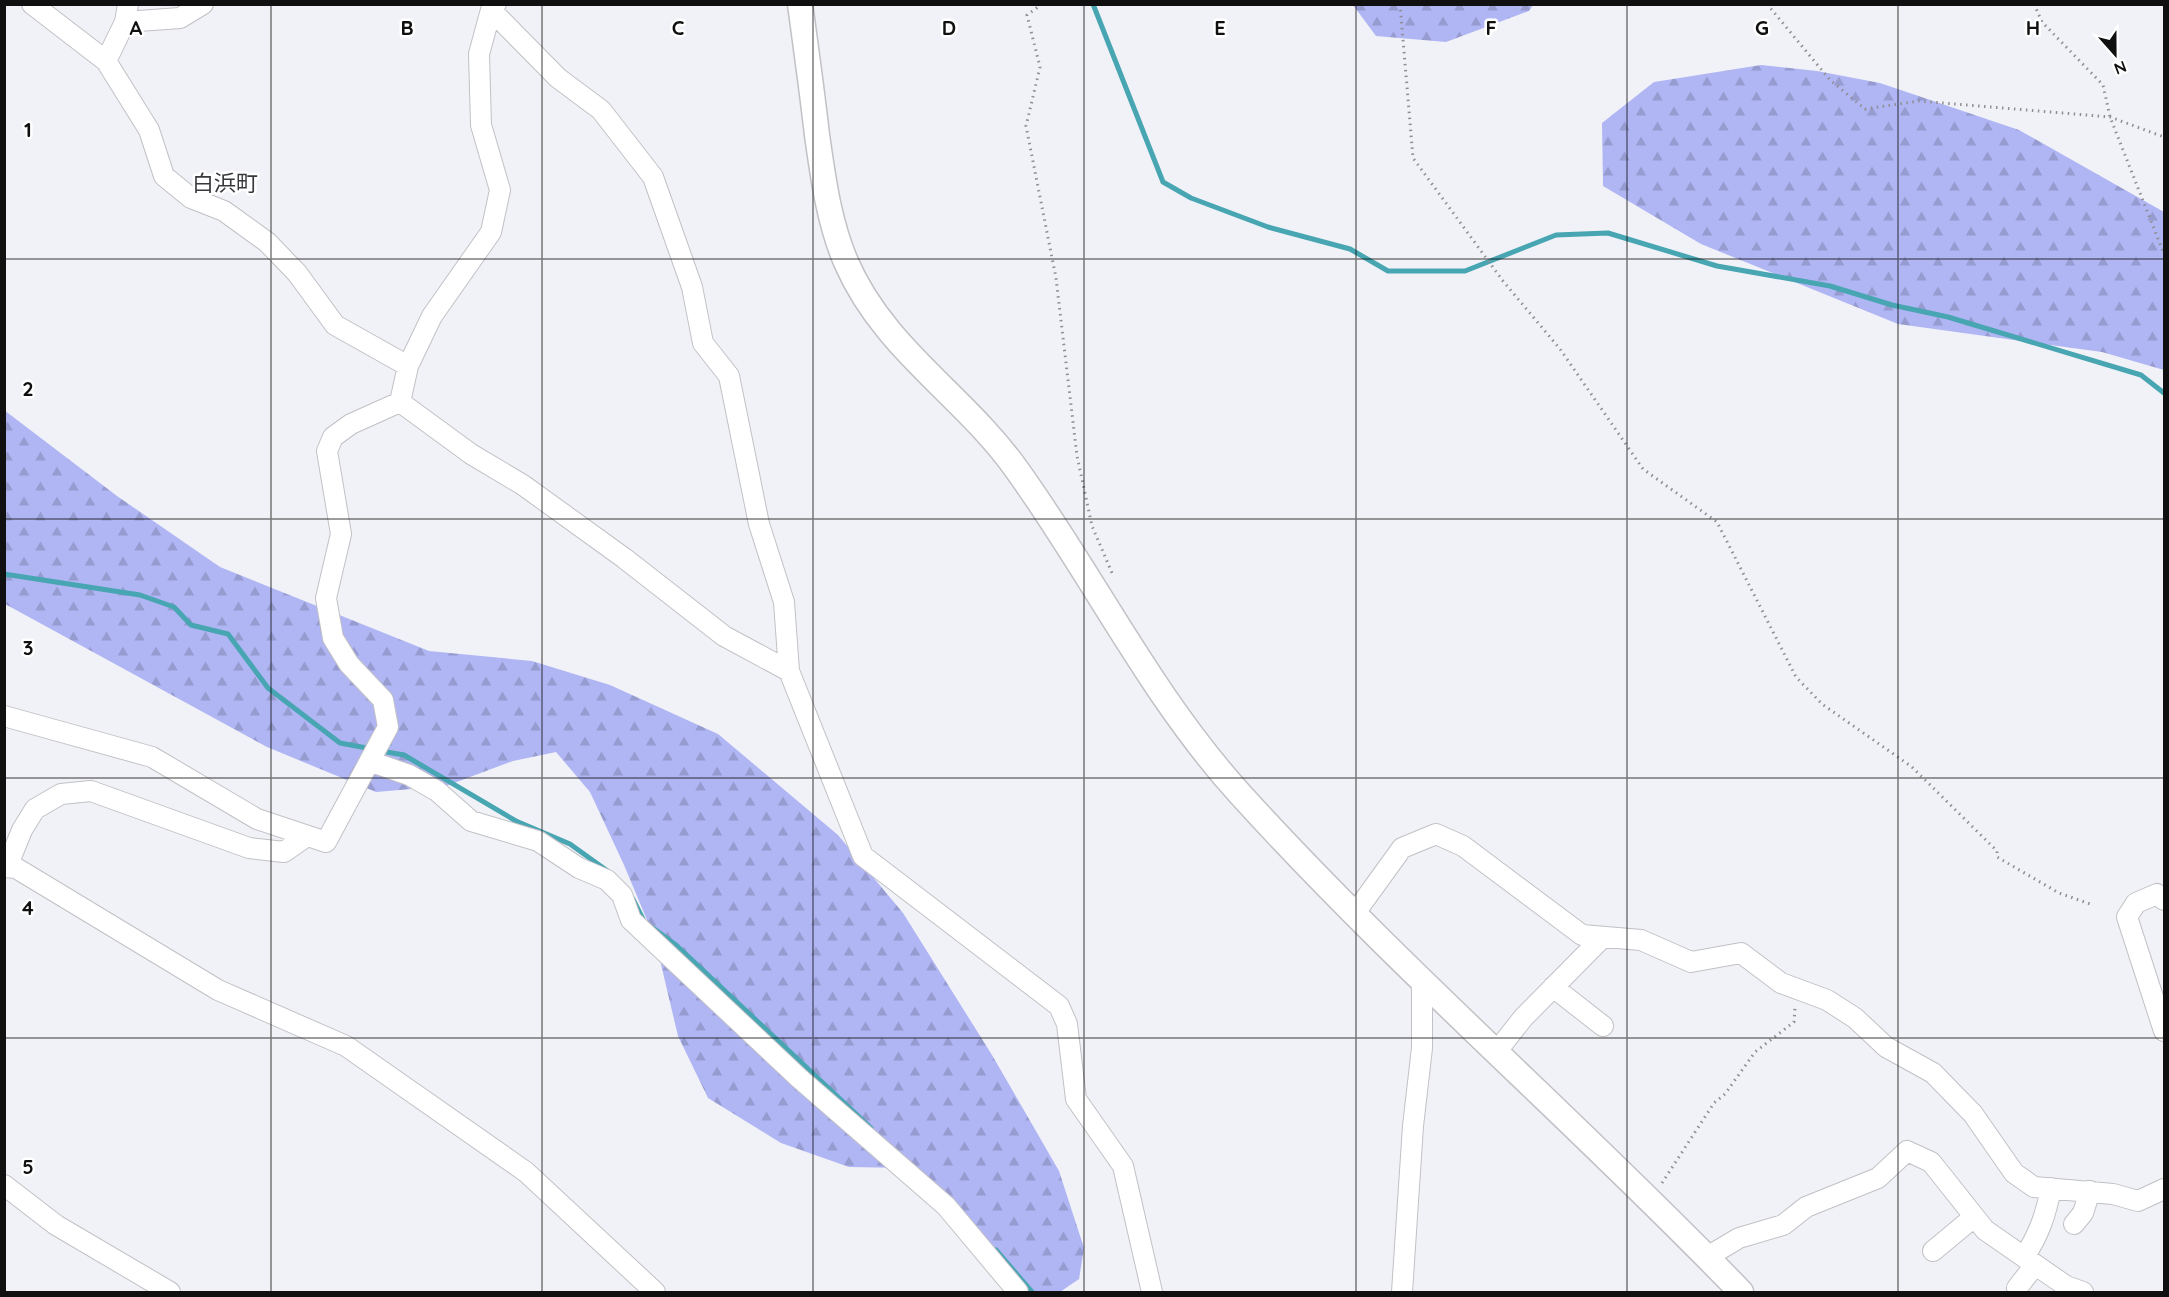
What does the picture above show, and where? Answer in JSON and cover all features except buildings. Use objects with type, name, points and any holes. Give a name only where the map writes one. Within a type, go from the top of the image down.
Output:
[{"type":"street","points":[[32,4],[106,61],[149,130],[164,176],[191,198],[224,211],[267,242],[297,273],[335,325],[408,366]]},
{"type":"street","points":[[106,61],[126,14],[180,18],[203,4]]},
{"type":"street","points":[[800,4],[824,180],[844,259],[860,292],[886,331],[1014,466],[1158,691],[1240,794],[1355,913],[1652,1200],[1741,1293]]},
{"type":"street","points":[[400,402],[408,366],[432,316],[491,232],[500,190],[481,125],[479,54],[494,7]]},
{"type":"street","points":[[494,7],[558,78],[601,110],[653,177],[692,287],[703,343],[729,376],[759,524],[784,602],[789,671],[863,856],[1059,1006],[1067,1024],[1076,1099],[1123,1166],[1152,1293]]},
{"type":"street","points":[[400,402],[471,453],[523,485],[624,558],[724,636],[789,671]]},
{"type":"street","points":[[4,716],[152,757],[256,819],[326,842],[373,760],[388,727],[383,700],[349,663],[333,638],[326,598],[341,534],[327,452],[333,437],[351,424],[400,402]]},
{"type":"street","points":[[373,760],[409,775],[437,791],[471,821],[538,841],[579,868],[607,880],[622,895],[631,920],[799,1078],[946,1206],[1018,1293]]},
{"type":"street","points":[[307,836],[284,852],[249,848],[91,790],[61,794],[35,809],[22,830],[6,867],[16,868],[218,990],[346,1046],[526,1172],[655,1293]]},
{"type":"street","points":[[1355,913],[1402,848],[1436,834],[1463,846],[1582,935],[1641,940],[1691,962],[1741,953],[1781,983],[1827,1000],[1855,1018],[1886,1047],[1933,1073],[1973,1114],[2013,1173],[2034,1187],[2113,1194],[2138,1201],[2164,1189]]},
{"type":"street","points":[[2164,900],[2157,894],[2136,903],[2127,917],[2164,1031]]},
{"type":"street","points":[[1497,1051],[1522,1018],[1602,938]]},
{"type":"street","points":[[1402,1293],[1413,1126],[1422,1048],[1422,978]]},
{"type":"street","points":[[1553,987],[1603,1026]]},
{"type":"street","points":[[1707,1257],[1739,1238],[1783,1226],[1806,1207],[1878,1178],[1907,1151],[1931,1162],[1985,1230],[2066,1286],[2083,1293]]},
{"type":"street","points":[[4,1185],[56,1225],[167,1292]]},
{"type":"street","points":[[2017,1288],[2042,1224],[2051,1188]]},
{"type":"street","points":[[2074,1224],[2083,1213],[2090,1191]]},
{"type":"street","points":[[1933,1251],[1974,1216]]},
{"type":"path","points":[[1042,4],[1027,15],[1040,68],[1026,126],[1056,278],[1077,456],[1092,526],[1117,582]]},
{"type":"path","points":[[1400,4],[1413,158],[1496,272],[1560,349],[1643,469],[1717,522],[1796,677],[1822,704],[1912,767],[1997,851],[1997,857],[2059,893],[2092,905]]},
{"type":"path","points":[[1767,4],[1830,80],[1865,109],[1919,101],[2110,117],[2164,137]]},
{"type":"path","points":[[2034,4],[2042,22],[2103,85],[2110,117],[2164,254]]},
{"type":"path","points":[[1652,1200],[1714,1103],[1725,1094],[1755,1052],[1794,1022],[1795,989]]},
{"type":"green space","points":[[1353,5],[1533,5],[1529,11],[1446,42],[1376,36]]},
{"type":"green space","points":[[1761,65],[1817,71],[1880,83],[2019,130],[2164,212],[2164,370],[2102,352],[1898,324],[1701,244],[1603,186],[1602,123],[1654,82]]},
{"type":"green space","points":[[4,410],[117,496],[220,567],[429,651],[532,661],[610,685],[718,734],[838,835],[903,913],[992,1055],[1059,1171],[1084,1248],[1079,1279],[1060,1292],[1014,1292],[909,1168],[849,1167],[781,1143],[708,1098],[678,1036],[655,939],[624,865],[590,792],[556,752],[513,761],[446,786],[376,792],[267,747],[5,604]]},
{"type":"waterway","points":[[1093,4],[1163,182],[1191,198],[1268,227],[1350,249],[1388,271],[1465,271],[1556,235],[1608,233],[1717,266],[1830,286],[1892,305],[1948,317],[2141,375],[2164,393]]},
{"type":"waterway","points":[[4,574],[140,595],[174,607],[191,625],[228,634],[268,688],[340,743],[372,749]]},
{"type":"waterway","points":[[381,751],[404,755],[516,821],[570,844],[609,872]]},
{"type":"waterway","points":[[633,899],[645,923]]},
{"type":"waterway","points":[[653,928],[676,945],[871,1128]]},
{"type":"waterway","points":[[996,1250],[1032,1292]]},
{"type":"district","name":"白浜町","points":[[225,183]]}]
